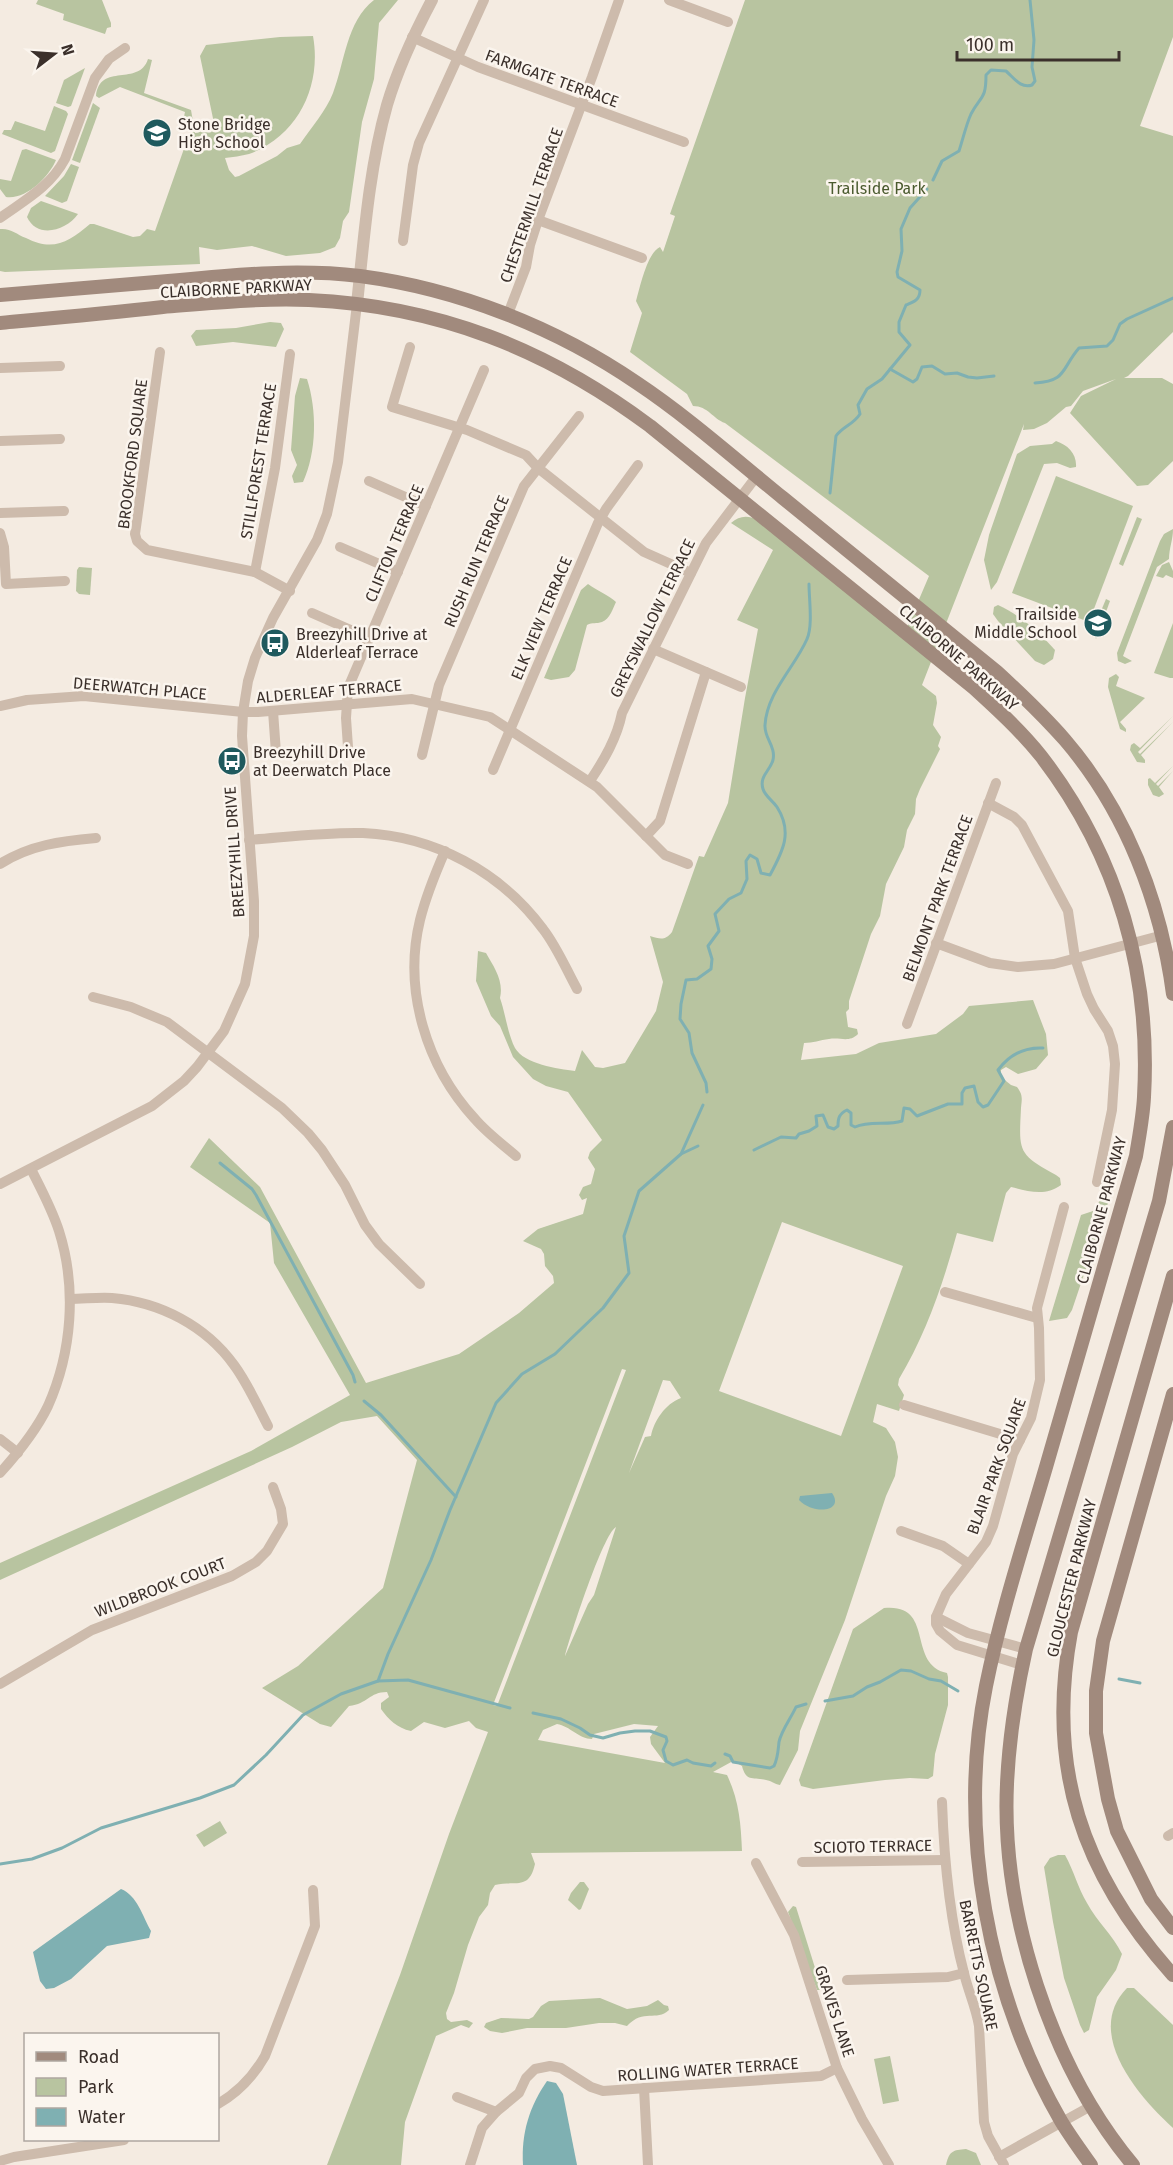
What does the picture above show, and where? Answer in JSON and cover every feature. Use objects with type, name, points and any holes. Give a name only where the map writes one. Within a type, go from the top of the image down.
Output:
[{"type":"main road","name":"CLAIBORNE PARKWAY","points":[[0,295],[267,273],[324,273],[360,276],[424,288],[508,314],[573,344],[640,384],[997,672],[1035,707],[1059,733],[1091,775],[1114,812],[1148,886],[1163,934],[1173,994]]},
{"type":"main road","name":"CLAIBORNE PARKWAY","points":[[0,323],[245,301],[309,300],[392,309],[433,318],[482,333],[538,355],[618,402],[974,688],[1040,755],[1080,814],[1105,865],[1132,942],[1141,984],[1145,1036],[1144,1099],[1136,1156],[1006,1604],[993,1657],[986,1688],[978,1752],[975,1836],[983,1905],[1004,1986],[1030,2061],[1062,2122],[1091,2165]]},
{"type":"main road","points":[[1133,2165],[1091,2106],[1073,2075],[1049,2019],[1015,1903],[1008,1842],[1007,1786],[1010,1739],[1026,1649],[1159,1201],[1173,1127]]},
{"type":"main road","name":"GLOUCESTER PARKWAY","points":[[1173,1276],[1071,1632],[1065,1663],[1064,1700],[1064,1749],[1074,1800],[1088,1844],[1118,1905],[1144,1943],[1173,1975]]},
{"type":"main road","points":[[1173,1394],[1103,1641],[1096,1691],[1096,1733],[1107,1799],[1117,1831],[1151,1899],[1173,1928]]},
{"type":"street","points":[[357,304],[379,140],[387,104],[412,37],[432,0]]},
{"type":"street","points":[[403,241],[413,165],[419,143],[484,0]]},
{"type":"street","name":"CHESTERMILL TERRACE","points":[[508,314],[526,267],[538,220],[619,0]]},
{"type":"street","points":[[669,0],[728,22]]},
{"type":"street","name":"FARMGATE TERRACE","points":[[412,37],[457,58],[684,142]]},
{"type":"street","points":[[0,218],[40,191],[59,171],[95,78],[109,59],[125,48]]},
{"type":"street","points":[[538,220],[642,258]]},
{"type":"street","name":"BREEZYHILL DRIVE","points":[[0,1184],[152,1106],[184,1081],[209,1053],[236,1008],[251,959],[255,914],[243,761],[243,712],[255,658],[273,618],[317,540],[327,514],[357,304]]},
{"type":"street","points":[[410,347],[392,407],[459,427],[526,455],[538,468],[644,552],[691,573]]},
{"type":"street","name":"BROOKFORD SQUARE","points":[[160,352],[135,534],[137,541],[147,550],[255,572],[290,591]]},
{"type":"street","name":"STILLFOREST TERRACE","points":[[255,572],[275,468],[290,354]]},
{"type":"street","points":[[0,368],[60,366]]},
{"type":"street","name":"CLIFTON TERRACE","points":[[348,747],[348,688],[484,370]]},
{"type":"street","name":"RUSH RUN TERRACE","points":[[422,755],[439,685],[525,486],[579,416]]},
{"type":"street","points":[[0,441],[60,439]]},
{"type":"street","name":"ELK VIEW TERRACE","points":[[493,770],[601,518],[638,465]]},
{"type":"street","name":"GREYSWALLOW TERRACE","points":[[590,782],[603,761],[618,730],[622,713],[706,543],[756,477]]},
{"type":"street","points":[[369,481],[426,506]]},
{"type":"street","points":[[0,513],[64,511]]},
{"type":"street","points":[[0,533],[4,547],[6,584],[65,581]]},
{"type":"street","points":[[340,547],[398,572]]},
{"type":"street","points":[[312,613],[369,638]]},
{"type":"street","points":[[653,649],[741,687]]},
{"type":"street","points":[[646,836],[660,821],[706,672]]},
{"type":"street","name":"DEERWATCH PLACE","points":[[0,705],[27,700],[84,696],[243,712]]},
{"type":"street","name":"ALDERLEAF TERRACE","points":[[243,712],[412,699],[490,717],[590,782],[665,855],[688,864]]},
{"type":"street","points":[[273,711],[276,753]]},
{"type":"street","name":"BELMONT PARK TERRACE","points":[[907,1024],[996,783]]},
{"type":"street","points":[[988,803],[1014,817],[1022,825],[1068,911],[1076,958],[1090,1002],[1108,1031],[1113,1046],[1115,1064],[1112,1110],[1097,1182]]},
{"type":"street","points":[[249,840],[366,833],[406,839],[445,851],[489,876],[526,908],[555,947],[577,989]]},
{"type":"street","points":[[0,864],[25,851],[48,844],[96,838]]},
{"type":"street","points":[[445,851],[426,896],[419,922],[414,965],[419,1012],[425,1036],[446,1082],[476,1120],[516,1156]]},
{"type":"street","points":[[936,943],[990,963],[1018,967],[1054,964],[1163,934]]},
{"type":"street","points":[[93,997],[155,1016],[178,1029],[282,1108],[308,1133],[335,1168],[370,1231],[388,1254],[420,1284]]},
{"type":"street","points":[[0,1473],[18,1453],[48,1406],[66,1345],[70,1299],[67,1266],[60,1234],[31,1169]]},
{"type":"street","name":"BLAIR PARK SQUARE","points":[[936,1617],[945,1594],[986,1542],[993,1526],[1013,1454],[1031,1418],[1040,1380],[1037,1308],[1064,1207]]},
{"type":"street","points":[[945,1292],[1037,1318]]},
{"type":"street","points":[[70,1299],[111,1298],[134,1301],[179,1316],[206,1335],[233,1363],[268,1426]]},
{"type":"street","points":[[904,1406],[1020,1440]]},
{"type":"street","points":[[0,1439],[18,1453]]},
{"type":"street","name":"WILDBROOK COURT","points":[[0,1684],[92,1630],[232,1576],[256,1562],[267,1551],[283,1524],[281,1509],[273,1487]]},
{"type":"street","points":[[901,1531],[943,1546],[969,1564]]},
{"type":"street","points":[[1022,1665],[957,1645],[945,1637],[936,1624],[936,1617],[962,1631],[1026,1649]]},
{"type":"street","name":"BARRETTS SQUARE","points":[[942,1802],[944,1860],[953,1921],[964,1973],[979,2026],[984,2122],[988,2136],[1002,2161]]},
{"type":"street","name":"SCIOTO TERRACE","points":[[802,1862],[944,1860]]},
{"type":"street","name":"GRAVES LANE","points":[[756,1863],[794,1935],[837,2068],[862,2119],[890,2165]]},
{"type":"street","points":[[219,2103],[245,2084],[265,2056],[315,1926],[313,1890]]},
{"type":"street","points":[[846,1980],[948,1977],[964,1973]]},
{"type":"street","name":"ROLLING WATER TERRACE","points":[[470,2165],[482,2128],[496,2112],[519,2093],[526,2078],[535,2069],[550,2066],[561,2068],[591,2087],[603,2091],[821,2076],[837,2068]]},
{"type":"street","points":[[644,2088],[648,2165]]},
{"type":"street","points":[[457,2097],[496,2112]]},
{"type":"street","points":[[1002,2161],[1091,2106]]},
{"type":"street","points":[[0,2161],[112,2141]]},
{"type":"green space","points":[[38,0],[102,0],[111,27],[107,28],[105,34],[63,20],[64,14],[36,4]]},
{"type":"green space","points":[[374,0],[398,0],[379,23],[374,79],[362,122],[349,212],[343,221],[340,238],[335,247],[320,253],[286,256],[252,246],[217,250],[199,247],[200,264],[0,271],[0,229],[10,230],[44,244],[68,240],[90,224],[133,237],[140,236],[147,229],[155,231],[192,126],[183,121],[185,112],[120,87],[99,98],[96,96],[99,86],[105,80],[137,72],[148,59],[152,60],[144,93],[191,110],[195,133],[215,128],[200,56],[206,45],[313,36],[314,73],[303,107],[281,135],[266,146],[249,154],[225,158],[229,170],[235,177],[239,176],[277,156],[287,148],[300,144],[330,100],[357,19]]},
{"type":"green space","name":"Trailside Park","points":[[745,0],[1173,0],[1173,37],[1140,126],[1173,136],[1173,332],[1124,378],[1162,378],[1173,384],[1173,461],[1148,485],[1137,486],[1070,413],[1081,396],[1116,379],[1083,391],[1071,406],[1066,407],[1047,423],[1034,429],[1023,430],[1024,424],[922,685],[936,696],[933,725],[941,737],[938,746],[940,749],[916,799],[915,814],[907,830],[904,847],[886,884],[880,916],[871,934],[849,1001],[849,1009],[846,1012],[848,1027],[857,1029],[858,1034],[848,1039],[804,1043],[801,1060],[856,1054],[879,1043],[936,1034],[963,1014],[969,1006],[1033,1000],[1046,1034],[1048,1055],[1036,1069],[1018,1074],[1006,1067],[1001,1070],[1001,1077],[1017,1087],[1021,1095],[1020,1134],[1023,1150],[1034,1162],[1060,1178],[1061,1185],[1043,1192],[1011,1187],[1006,1193],[993,1242],[957,1233],[933,1308],[899,1379],[898,1385],[904,1395],[899,1411],[877,1404],[873,1422],[886,1428],[895,1442],[898,1457],[895,1476],[886,1496],[845,1620],[800,1731],[798,1750],[780,1785],[768,1780],[748,1777],[742,1766],[733,1761],[713,1772],[727,1775],[731,1784],[739,1812],[742,1851],[531,1853],[535,1864],[529,1878],[520,1883],[495,1885],[490,1893],[488,1905],[479,1917],[446,2013],[447,2019],[451,2022],[467,2020],[473,2023],[469,2028],[461,2025],[436,2036],[405,2122],[401,2165],[327,2165],[400,1975],[449,1834],[488,1732],[476,1728],[469,1721],[445,1728],[424,1722],[411,1731],[406,1730],[394,1723],[381,1709],[381,1703],[389,1697],[387,1692],[376,1694],[349,1706],[331,1727],[320,1724],[262,1688],[298,1666],[383,1588],[417,1460],[377,1416],[341,1422],[292,1447],[0,1580],[0,1563],[251,1451],[350,1395],[274,1263],[270,1223],[190,1167],[209,1138],[260,1187],[366,1383],[459,1354],[519,1313],[554,1283],[553,1276],[545,1266],[541,1249],[523,1241],[538,1229],[583,1214],[587,1198],[582,1200],[579,1195],[583,1187],[591,1184],[595,1169],[588,1158],[590,1152],[602,1140],[568,1092],[546,1086],[533,1079],[513,1057],[500,1026],[491,1016],[476,981],[478,951],[486,953],[498,974],[501,986],[500,998],[508,1030],[519,1054],[542,1065],[575,1071],[582,1050],[595,1067],[603,1068],[625,1063],[656,1011],[663,982],[650,936],[662,938],[672,932],[699,856],[704,857],[728,803],[758,629],[737,620],[773,550],[731,523],[738,518],[745,517],[759,521],[903,637],[929,576],[707,410],[693,406],[687,394],[630,352],[642,313],[636,301],[642,279],[655,250],[660,247],[663,252],[675,216],[670,214]],"holes":[[[782,1222],[903,1266],[841,1436],[719,1391]],[[622,1369],[626,1370],[497,1706],[493,1705]],[[663,1380],[670,1381],[681,1398],[670,1404],[661,1414],[651,1436],[645,1437],[629,1473]],[[616,1527],[594,1595],[565,1656],[603,1547]],[[557,1724],[592,1739],[594,1734],[634,1724],[658,1726],[650,1737],[651,1744],[665,1763],[538,1740],[543,1730]]]},
{"type":"green space","points":[[85,68],[71,106],[56,103],[64,80]]},
{"type":"green space","points":[[93,103],[100,108],[80,163],[72,160]]},
{"type":"green space","points":[[54,106],[68,114],[55,151],[51,153],[2,134],[4,130],[11,130],[15,121],[45,131]]},
{"type":"green space","points":[[26,149],[56,160],[53,167],[36,186],[21,195],[6,197],[0,189],[0,179],[11,181],[22,150]]},
{"type":"green space","points":[[71,164],[79,167],[67,201],[62,203],[45,196],[64,176]]},
{"type":"green space","points":[[41,201],[78,214],[73,220],[59,228],[44,230],[38,228],[27,217],[31,208]]},
{"type":"green space","points":[[270,322],[281,323],[284,329],[276,347],[233,342],[196,346],[191,336],[196,330],[236,328]]},
{"type":"green space","points":[[300,378],[307,379],[313,404],[314,431],[308,470],[303,482],[294,483],[292,476],[297,465],[291,450],[295,396]]},
{"type":"green space","points":[[1056,441],[1071,451],[1076,467],[1070,468],[1057,463],[1044,464],[997,582],[991,590],[984,560],[989,535],[1017,454],[1030,446],[1052,444]]},
{"type":"green space","points":[[1056,476],[1133,506],[1089,622],[1012,593]]},
{"type":"green space","points":[[1137,517],[1142,519],[1123,566],[1119,564]]},
{"type":"green space","points":[[1173,529],[1169,559],[1157,567],[1123,656],[1132,661],[1125,664],[1118,661],[1117,653],[1160,541],[1164,534]]},
{"type":"green space","points":[[1169,562],[1173,578],[1166,575],[1163,578],[1156,576],[1162,565]]},
{"type":"green space","points":[[79,567],[92,568],[90,595],[79,594],[76,591]]},
{"type":"green space","points":[[588,584],[616,602],[605,621],[587,625],[575,670],[569,677],[551,680],[544,678],[581,590]]},
{"type":"green space","points":[[1106,599],[1110,601],[1096,639],[1093,630]]},
{"type":"green space","points":[[998,605],[1021,619],[1042,637],[1055,650],[1053,659],[1044,665],[1035,661],[993,614],[994,607]]},
{"type":"green space","points":[[1173,623],[1173,678],[1170,678],[1154,673]]},
{"type":"green space","points":[[1116,674],[1119,677],[1116,686],[1145,698],[1120,722],[1126,732],[1120,729],[1108,687],[1109,678]]},
{"type":"green space","points":[[1173,716],[1138,752],[1140,754],[1173,722],[1141,755],[1145,763],[1137,762],[1130,750],[1131,745],[1134,743],[1140,748]]},
{"type":"green space","points":[[1173,766],[1156,784],[1158,786],[1173,771],[1159,787],[1164,794],[1159,797],[1153,795],[1148,779],[1150,778],[1155,783]]},
{"type":"green space","points":[[1101,1199],[1107,1199],[1108,1203],[1072,1310],[1067,1318],[1049,1321],[1081,1215],[1093,1211]]},
{"type":"green space","points":[[884,1608],[900,1609],[910,1615],[916,1624],[927,1658],[935,1667],[947,1673],[948,1705],[935,1754],[933,1776],[928,1779],[885,1780],[813,1789],[801,1786],[799,1780],[853,1629]]},
{"type":"green space","points":[[220,1821],[227,1833],[204,1847],[196,1835]]},
{"type":"green space","points":[[1065,1855],[1087,1903],[1122,1954],[1116,1970],[1097,1997],[1089,2030],[1084,2033],[1064,1978],[1044,1867],[1050,1858]]},
{"type":"green space","points":[[580,1882],[584,1882],[589,1889],[579,1910],[568,1900]]},
{"type":"green space","points":[[793,1906],[796,1907],[820,1990],[817,1990],[788,1912]]},
{"type":"green space","points":[[1127,1988],[1134,1988],[1173,2025],[1173,2128],[1159,2115],[1132,2082],[1113,2044],[1111,2024],[1115,2006]]},
{"type":"green space","points":[[600,1998],[627,2009],[647,2006],[658,2000],[668,2006],[669,2010],[659,2015],[644,2016],[627,2026],[599,2023],[566,2028],[527,2028],[502,2033],[490,2031],[484,2027],[486,2023],[501,2018],[529,2019],[549,2001]]},
{"type":"green space","points":[[890,2056],[899,2101],[883,2104],[874,2059]]},
{"type":"green space","points":[[966,2149],[976,2153],[981,2165],[946,2165],[952,2152]]},
{"type":"water","points":[[832,1493],[835,1499],[831,1508],[812,1508],[799,1500],[800,1496]]},
{"type":"water","points":[[121,1889],[131,1896],[139,1907],[151,1931],[149,1938],[107,1946],[71,1979],[54,1988],[46,1989],[40,1981],[33,1952]]},
{"type":"water","points":[[547,2081],[556,2083],[563,2094],[577,2165],[523,2165],[523,2142],[528,2121],[535,2101]]},
{"type":"waterway","points":[[933,180],[942,161],[959,151],[971,114],[984,93],[986,75],[991,70],[1006,71],[1024,85],[1032,85],[1035,81],[1032,67],[1034,40],[1030,0]]},
{"type":"waterway","points":[[830,493],[836,436],[860,414],[858,405],[867,389],[882,379],[910,345],[899,332],[899,322],[906,305],[918,298],[920,290],[898,277],[902,251],[901,229],[910,208],[927,189]]},
{"type":"waterway","points":[[1035,383],[1058,377],[1079,348],[1107,346],[1113,340],[1120,324],[1173,298]]},
{"type":"waterway","points":[[890,369],[913,382],[917,379],[922,367],[932,366],[945,374],[957,373],[977,378],[994,376]]},
{"type":"waterway","points":[[707,1092],[706,1083],[692,1053],[689,1033],[680,1019],[681,1004],[686,980],[697,979],[711,969],[712,959],[708,946],[719,931],[715,914],[729,899],[741,893],[747,879],[746,861],[750,855],[757,859],[761,873],[770,875],[782,850],[785,833],[782,816],[765,794],[762,784],[773,760],[772,746],[766,734],[765,725],[776,691],[809,634],[809,584]]},
{"type":"waterway","points":[[754,1150],[781,1137],[796,1138],[799,1134],[809,1131],[817,1126],[816,1116],[823,1115],[828,1127],[834,1129],[838,1126],[841,1115],[847,1110],[851,1113],[851,1125],[855,1127],[902,1121],[904,1108],[910,1109],[917,1116],[948,1104],[962,1104],[962,1093],[965,1088],[974,1086],[978,1102],[983,1107],[988,1105],[1004,1081],[998,1070],[1007,1060],[1023,1051],[1043,1048]]},
{"type":"waterway","points":[[0,1864],[32,1859],[62,1848],[101,1828],[200,1798],[234,1785],[303,1715],[341,1694],[378,1681],[496,1403],[522,1374],[555,1354],[603,1308],[629,1273],[624,1236],[639,1191],[681,1154],[703,1105]]},
{"type":"waterway","points":[[681,1154],[698,1146]]},
{"type":"waterway","points":[[220,1163],[252,1189],[256,1195],[355,1382]]},
{"type":"waterway","points":[[364,1401],[381,1415],[456,1497]]},
{"type":"waterway","points":[[825,1701],[853,1696],[901,1670],[941,1681],[958,1691]]},
{"type":"waterway","points":[[1119,1679],[1140,1683]]},
{"type":"waterway","points":[[378,1681],[408,1680],[510,1708]]},
{"type":"waterway","points":[[725,1754],[730,1756],[733,1762],[770,1768],[774,1766],[784,1729],[796,1707],[806,1704]]},
{"type":"waterway","points":[[533,1713],[561,1719],[590,1735],[603,1738],[620,1733],[650,1731],[666,1737],[667,1741],[663,1750],[666,1761],[673,1765],[687,1760],[711,1766],[715,1763]]},
{"type":"place","name":"Stone Bridge High School","points":[[157,133]]},
{"type":"place","name":"Trailside Middle School","points":[[1098,623]]},
{"type":"place","name":"Breezyhill Drive at Alderleaf Terrace","points":[[275,643]]},
{"type":"place","name":"Breezyhill Drive at Deerwatch Place","points":[[232,761]]}]
